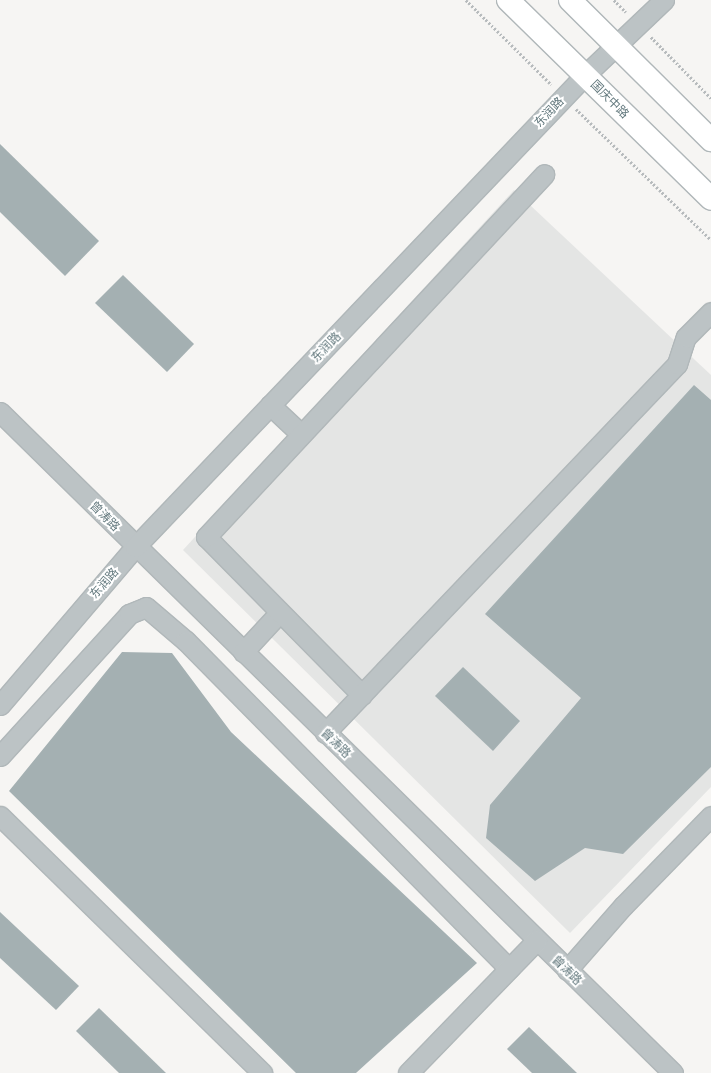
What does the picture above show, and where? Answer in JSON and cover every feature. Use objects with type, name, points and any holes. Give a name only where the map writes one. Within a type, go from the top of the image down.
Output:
[{"type":"main road","name":"国庆中路","points":[[508,0],[711,199]]},
{"type":"main road","points":[[570,0],[711,140]]},
{"type":"street","name":"东润路","points":[[0,705],[135,547],[563,97],[664,0]]},
{"type":"street","points":[[362,695],[206,536],[544,174]]},
{"type":"street","points":[[325,733],[677,364],[686,337],[711,312]]},
{"type":"street","points":[[270,405],[300,434]]},
{"type":"street","name":"曾涛路","points":[[0,412],[135,547],[673,1073]]},
{"type":"street","points":[[0,756],[129,614],[146,607],[186,641],[509,968]]},
{"type":"street","points":[[243,652],[280,612]]},
{"type":"street","points":[[0,816],[262,1073]]},
{"type":"street","points":[[567,970],[624,905],[711,816]]},
{"type":"street","points":[[408,1073],[536,940]]},
{"type":"path","points":[[466,0],[563,97],[711,240]]},
{"type":"path","points":[[614,0],[711,98]]},
{"type":"shaded area","points":[[514,190],[711,375],[711,787],[570,933],[183,550]]},
{"type":"building","points":[[0,144],[99,241],[65,276],[0,212]]},
{"type":"building","points":[[123,275],[194,344],[167,372],[95,303]]},
{"type":"building","points":[[694,385],[711,400],[711,767],[623,854],[585,848],[535,881],[486,838],[490,805],[581,698],[485,614]]},
{"type":"building","points":[[122,652],[172,653],[231,732],[477,963],[356,1073],[296,1073],[9,791]]},
{"type":"building","points":[[463,667],[520,721],[493,751],[435,696]]},
{"type":"building","points":[[0,912],[79,986],[56,1010],[0,958]]},
{"type":"building","points":[[99,1008],[166,1073],[119,1073],[76,1031]]},
{"type":"building","points":[[529,1027],[577,1073],[532,1073],[507,1049]]}]
